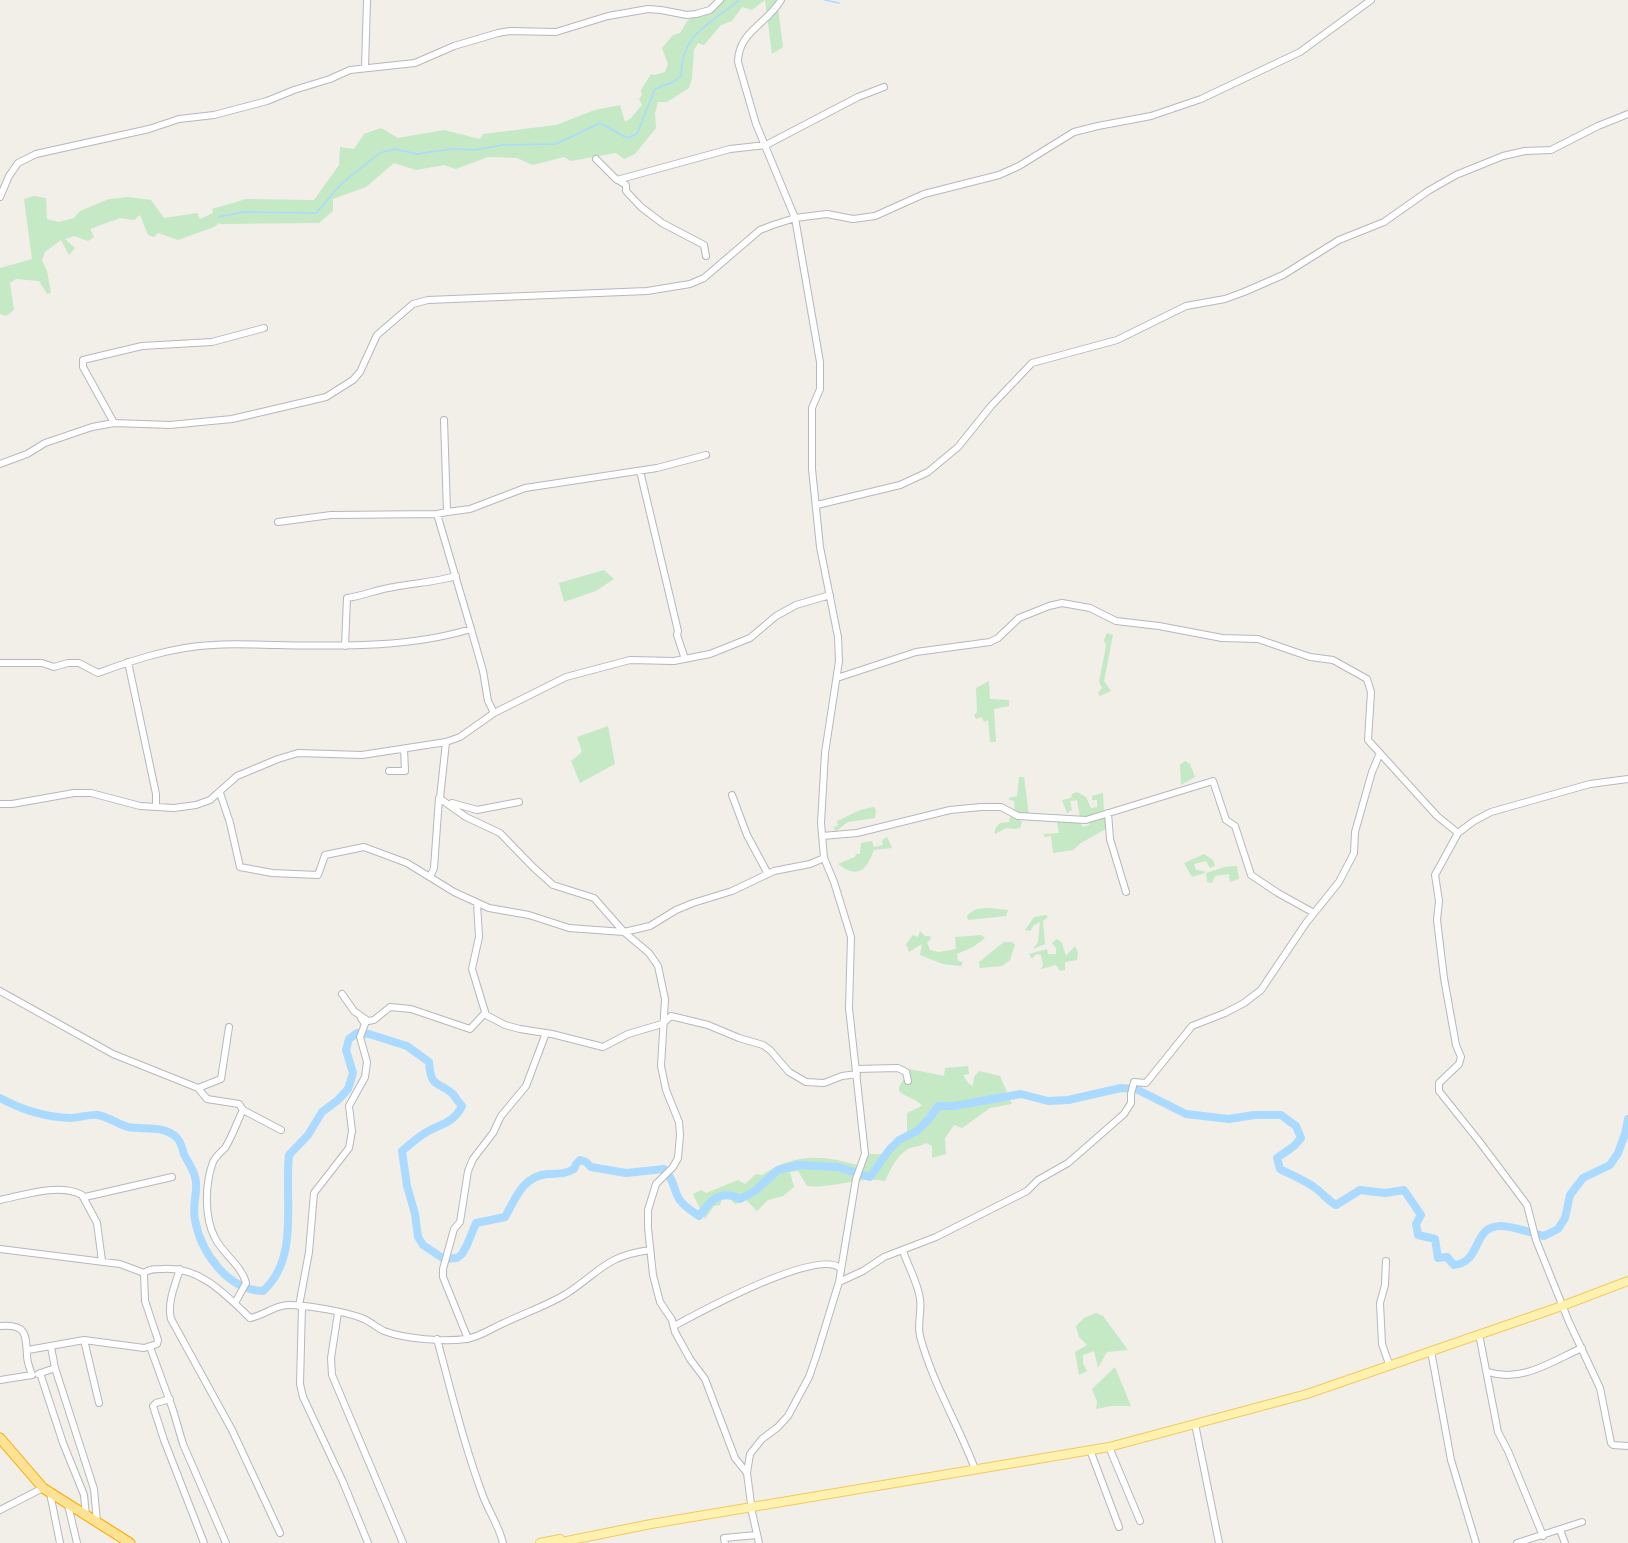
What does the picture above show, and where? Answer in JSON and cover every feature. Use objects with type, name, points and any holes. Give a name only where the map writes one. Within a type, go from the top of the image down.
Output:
[{"type":"highway","points":[[0,1438],[46,1490],[128,1543]]},
{"type":"main road","points":[[540,1543],[593,1532],[1108,1447],[1307,1394],[1628,1281]]},
{"type":"main road","points":[[556,1543],[594,1539],[751,1506]]},
{"type":"street","points":[[365,68],[367,0]]},
{"type":"street","points":[[0,197],[9,176],[18,163],[36,154],[149,129],[179,119],[213,115],[267,101],[350,70],[415,63],[454,46],[510,31],[556,32],[608,16],[648,9],[687,15],[696,14],[710,10],[720,0]]},
{"type":"street","points":[[759,1543],[751,1506],[748,1461],[754,1447],[788,1416],[809,1377],[839,1282],[856,1179],[865,1154],[849,1008],[851,937],[824,858],[822,836],[822,782],[837,678],[838,637],[820,547],[812,469],[810,430],[812,408],[820,389],[820,362],[795,219],[756,124],[739,71],[738,56],[743,40],[781,0]]},
{"type":"street","points":[[0,464],[70,434],[114,423],[170,425],[232,419],[327,397],[353,380],[360,372],[377,335],[413,304],[428,300],[647,291],[674,288],[704,278],[760,230],[795,219],[827,214],[853,219],[875,216],[924,194],[999,175],[1019,166],[1074,132],[1150,116],[1201,99],[1300,52],[1371,0]]},
{"type":"street","points":[[617,180],[730,149],[766,145],[858,97],[884,87]]},
{"type":"street","points":[[817,505],[900,485],[928,472],[958,447],[991,406],[1032,363],[1117,340],[1186,306],[1244,292],[1283,275],[1339,240],[1384,222],[1428,191],[1473,167],[1525,151],[1551,150],[1598,126],[1628,114]]},
{"type":"street","points":[[596,159],[617,180],[626,185],[626,191],[641,207],[662,223],[704,245],[705,256]]},
{"type":"street","points":[[114,423],[83,367],[83,360],[142,346],[212,342],[264,328]]},
{"type":"street","points":[[444,420],[447,512]]},
{"type":"street","points":[[278,522],[331,515],[436,514],[470,509],[525,488],[640,471],[706,455]]},
{"type":"street","points":[[640,471],[678,631],[677,635],[685,659]]},
{"type":"street","points":[[436,514],[483,671],[488,701],[494,714]]},
{"type":"street","points":[[345,646],[347,598],[456,576]]},
{"type":"street","points":[[0,804],[74,793],[91,793],[140,806],[174,808],[196,805],[220,793],[237,776],[298,753],[362,755],[446,742],[566,677],[630,660],[674,661],[710,654],[736,645],[757,633],[776,616],[796,606],[830,595]]},
{"type":"street","points":[[837,678],[915,652],[990,642],[998,638],[1020,618],[1039,609],[1062,603],[1090,608],[1116,621],[1159,626],[1222,638],[1258,639],[1310,657],[1334,660],[1367,679],[1371,692],[1368,740],[1437,816],[1458,833]]},
{"type":"street","points":[[0,663],[42,663],[54,667],[79,663],[98,673],[169,651],[213,644],[345,646],[412,643],[471,629]]},
{"type":"street","points":[[128,662],[156,794],[156,807]]},
{"type":"street","points":[[430,877],[434,868],[446,742]]},
{"type":"street","points":[[389,771],[405,771],[404,749]]},
{"type":"street","points":[[839,1282],[863,1271],[884,1257],[903,1251],[977,1218],[1027,1191],[1038,1180],[1068,1162],[1124,1114],[1131,1103],[1134,1082],[1146,1083],[1192,1026],[1225,1013],[1244,1003],[1261,990],[1314,913],[1339,882],[1354,853],[1355,832],[1372,772],[1380,753]]},
{"type":"street","points":[[1628,779],[1590,784],[1491,812],[1458,833],[1435,875],[1439,901],[1437,920],[1441,958],[1455,1045],[1461,1057],[1459,1064],[1439,1083],[1439,1091],[1527,1205],[1536,1240],[1562,1306],[1600,1388],[1611,1443],[1628,1446]]},
{"type":"street","points":[[822,836],[857,833],[950,810],[981,807],[1001,807],[1018,816],[1086,820],[1213,782],[1226,820],[1235,826],[1251,875],[1314,913]]},
{"type":"street","points":[[220,793],[230,823],[240,867],[272,873],[318,875],[325,855],[364,847],[407,863],[489,908],[529,915],[569,928],[624,932],[650,926],[676,910],[732,891],[774,871],[810,864],[824,858]]},
{"type":"street","points":[[732,795],[747,835],[768,874]]},
{"type":"street","points":[[439,798],[457,806],[477,810],[519,802]]},
{"type":"street","points":[[439,798],[466,816],[500,833],[532,867],[553,885],[594,897],[624,932],[649,952],[658,966],[665,999],[661,1066],[666,1090],[679,1122],[680,1135],[678,1158],[673,1167],[656,1184],[648,1210],[654,1282],[660,1302],[690,1359],[705,1379],[735,1458],[747,1473]]},
{"type":"street","points":[[1108,813],[1110,839],[1126,892]]},
{"type":"street","points":[[477,903],[478,938],[472,969],[484,1013],[505,1025],[603,1047],[628,1034],[662,1024],[670,1016],[708,1025],[763,1045],[789,1072],[806,1082],[824,1083],[857,1072],[898,1068],[906,1072],[908,1081]]},
{"type":"street","points":[[0,991],[113,1054],[155,1072],[182,1080],[198,1088],[207,1098],[239,1104],[243,1110],[280,1130]]},
{"type":"street","points":[[342,994],[346,1003],[363,1021],[374,1020],[390,1007],[406,1008],[470,1029],[484,1013]]},
{"type":"street","points":[[363,1021],[360,1037],[367,1062],[365,1077],[349,1106],[352,1131],[349,1148],[314,1193],[301,1306],[300,1384],[303,1397],[343,1482],[368,1543]]},
{"type":"street","points":[[198,1088],[221,1079],[229,1027]]},
{"type":"street","points":[[468,1339],[443,1277],[454,1229],[460,1222],[468,1171],[473,1159],[493,1133],[501,1116],[526,1086],[546,1033]]},
{"type":"street","points":[[235,1303],[246,1283],[245,1278],[214,1237],[208,1218],[207,1200],[214,1161],[226,1146],[243,1110]]},
{"type":"street","points":[[85,1197],[172,1177]]},
{"type":"street","points":[[0,1200],[56,1190],[76,1192],[85,1197],[97,1223],[102,1261]]},
{"type":"street","points":[[0,1250],[102,1261],[120,1264],[144,1273]]},
{"type":"street","points":[[144,1273],[148,1270],[180,1269],[198,1275],[227,1295],[250,1318],[285,1305],[301,1306],[364,1319],[384,1331],[403,1335],[436,1339],[468,1339],[543,1308],[569,1292],[613,1259],[633,1252],[650,1250]]},
{"type":"street","points":[[903,1251],[920,1299],[919,1333],[925,1352],[975,1469]]},
{"type":"street","points":[[1386,1261],[1380,1303],[1382,1344],[1389,1364]]},
{"type":"street","points":[[674,1326],[738,1293],[779,1276],[830,1264],[840,1268]]},
{"type":"street","points":[[180,1269],[170,1303],[171,1319],[232,1430],[280,1533]]},
{"type":"street","points":[[28,1350],[84,1340],[129,1347],[150,1347],[158,1342],[145,1301],[144,1273]]},
{"type":"street","points":[[338,1313],[331,1358],[332,1375],[403,1543]]},
{"type":"street","points":[[0,1326],[14,1325],[26,1335],[27,1355],[32,1375]]},
{"type":"street","points":[[1479,1334],[1498,1432],[1543,1536]]},
{"type":"street","points":[[436,1339],[469,1455],[484,1499],[501,1533],[503,1543]]},
{"type":"street","points":[[84,1340],[99,1403]]},
{"type":"street","points":[[51,1347],[55,1368],[94,1489],[97,1523]]},
{"type":"street","points":[[150,1347],[170,1399],[183,1444],[226,1543]]},
{"type":"street","points":[[1488,1372],[1499,1376],[1514,1376],[1544,1367],[1582,1348]]},
{"type":"street","points":[[1431,1351],[1451,1460],[1476,1543]]},
{"type":"street","points":[[0,1380],[32,1375],[55,1368]]},
{"type":"street","points":[[40,1373],[63,1443],[84,1496],[86,1516]]},
{"type":"street","points":[[170,1399],[156,1403],[153,1407],[204,1543]]},
{"type":"street","points":[[1195,1424],[1219,1543]]},
{"type":"street","points":[[1108,1447],[1140,1521]]},
{"type":"street","points":[[1090,1450],[1119,1527]]},
{"type":"street","points":[[0,1510],[46,1490],[60,1543]]},
{"type":"street","points":[[68,1505],[77,1543]]},
{"type":"street","points":[[1517,1543],[1582,1522]]},
{"type":"street","points":[[1560,1530],[1565,1543]]},
{"type":"street","points":[[725,1543],[724,1538],[757,1535]]},
{"type":"green space","points":[[723,0],[765,0],[752,10],[742,7],[732,21],[721,25],[704,45],[698,43],[694,50],[689,88],[667,102],[658,102],[655,113],[656,128],[635,154],[624,159],[616,153],[571,161],[564,157],[533,165],[517,158],[488,157],[456,169],[444,165],[416,170],[394,163],[366,187],[333,199],[333,211],[319,223],[219,223],[178,240],[158,233],[154,237],[148,235],[140,215],[134,220],[120,218],[90,229],[94,237],[88,241],[74,236],[65,239],[75,248],[69,255],[61,240],[45,252],[42,260],[47,271],[51,293],[47,294],[39,281],[16,279],[10,283],[14,310],[6,316],[0,314],[0,268],[32,259],[24,199],[34,196],[46,198],[47,219],[59,222],[74,218],[80,211],[109,199],[128,197],[151,200],[164,218],[197,213],[200,219],[213,213],[212,209],[246,199],[314,200],[339,165],[340,147],[354,149],[364,134],[381,128],[398,138],[444,130],[480,139],[483,134],[556,125],[595,110],[620,105],[625,122],[642,105],[639,99],[642,95],[641,90],[651,74],[665,72],[668,64],[662,48],[673,35],[680,33],[688,20],[716,7]]},
{"type":"green space","points":[[765,0],[777,0],[783,47],[772,54]]},
{"type":"green space","points":[[604,570],[614,579],[596,591],[564,602],[559,583]]},
{"type":"green space","points":[[1107,633],[1113,635],[1104,681],[1111,691],[1100,696],[1098,693],[1102,688],[1099,682],[1106,646],[1104,640]]},
{"type":"green space","points":[[989,681],[990,699],[1009,700],[1009,706],[994,709],[996,742],[990,742],[988,720],[984,722],[982,717],[976,719],[974,715],[977,712],[976,688]]},
{"type":"green space","points":[[608,726],[615,764],[580,783],[571,761],[582,752],[577,737]]},
{"type":"green space","points":[[1185,761],[1190,764],[1195,777],[1181,785],[1180,765]]},
{"type":"green space","points":[[1019,777],[1024,777],[1029,815],[1015,813],[1014,801],[1009,800],[1017,796]]},
{"type":"green space","points":[[1077,792],[1086,797],[1091,808],[1097,807],[1097,800],[1092,800],[1092,796],[1103,793],[1104,813],[1085,818],[1080,817],[1077,800],[1070,801],[1072,810],[1067,813],[1062,800],[1071,798],[1072,794]]},
{"type":"green space","points":[[874,807],[875,818],[848,822],[836,831],[833,827],[838,826],[837,821]]},
{"type":"green space","points":[[1010,817],[1022,822],[1020,828],[1006,828],[995,834],[995,829],[1000,823],[1009,822]]},
{"type":"green space","points":[[1105,817],[1106,829],[1073,850],[1053,853],[1051,836],[1045,837],[1043,834],[1059,833],[1057,822],[1079,821],[1083,827],[1089,825],[1090,820]]},
{"type":"green space","points":[[887,837],[892,848],[874,850],[864,868],[856,872],[838,864],[860,854],[861,843],[872,841],[874,847],[883,845],[882,840]]},
{"type":"green space","points":[[1204,854],[1213,860],[1215,866],[1210,868],[1206,861],[1194,864],[1196,870],[1205,873],[1192,877],[1184,863]]},
{"type":"green space","points":[[1237,866],[1239,879],[1230,882],[1229,874],[1215,876],[1212,883],[1207,882],[1206,873]]},
{"type":"green space","points":[[990,908],[1008,910],[1006,916],[968,920],[967,916],[975,910]]},
{"type":"green space","points":[[1046,915],[1048,917],[1043,921],[1045,944],[1033,949],[1038,942],[1040,922],[1030,931],[1025,930],[1034,917]]},
{"type":"green space","points":[[920,931],[925,936],[930,936],[931,939],[927,942],[930,950],[939,952],[956,949],[955,937],[981,935],[985,938],[973,947],[957,954],[958,961],[963,962],[961,966],[943,964],[920,955],[922,944],[909,952],[906,944],[913,935],[918,937]]},
{"type":"green space","points":[[1057,939],[1062,943],[1066,956],[1075,946],[1078,952],[1077,960],[1065,962],[1065,970],[1060,971],[1056,965],[1041,969],[1043,965],[1041,955],[1036,954],[1032,959],[1029,954],[1047,949],[1048,954],[1056,954],[1056,948],[1052,943]]},
{"type":"green space","points":[[1004,942],[1012,942],[1015,945],[1010,960],[1002,966],[980,968],[979,962]]},
{"type":"green space","points":[[968,1066],[969,1074],[963,1075],[973,1086],[974,1077],[979,1071],[1000,1076],[1012,1104],[990,1108],[962,1128],[954,1125],[945,1138],[946,1154],[932,1158],[932,1146],[926,1143],[908,1149],[897,1159],[885,1181],[866,1180],[827,1186],[807,1186],[798,1171],[790,1172],[794,1187],[783,1196],[768,1200],[757,1211],[746,1200],[735,1204],[730,1199],[722,1199],[720,1205],[714,1206],[705,1219],[693,1194],[701,1190],[706,1193],[738,1180],[745,1184],[756,1174],[762,1175],[786,1162],[798,1159],[822,1158],[861,1166],[865,1154],[883,1154],[907,1132],[907,1113],[922,1106],[899,1091],[910,1069],[944,1076],[945,1068]]},
{"type":"green space","points":[[1096,1313],[1103,1316],[1128,1350],[1107,1352],[1098,1368],[1094,1351],[1083,1355],[1083,1363],[1087,1371],[1079,1375],[1075,1352],[1087,1345],[1079,1337],[1076,1326],[1084,1318]]},
{"type":"green space","points":[[1115,1367],[1131,1406],[1096,1409],[1097,1401],[1092,1389]]},
{"type":"waterway","points":[[218,217],[244,212],[316,213],[342,183],[380,153],[395,149],[417,154],[451,149],[475,150],[502,145],[556,144],[600,123],[627,138],[637,134],[655,89],[681,76],[682,61],[692,40],[699,31],[739,0]]},
{"type":"waterway","points":[[825,0],[839,3]]},
{"type":"waterway","points":[[0,1098],[43,1114],[70,1118],[98,1115],[128,1127],[159,1129],[171,1133],[180,1143],[195,1175],[195,1220],[203,1244],[227,1277],[250,1289],[263,1291],[275,1277],[286,1245],[289,1155],[308,1135],[322,1112],[348,1089],[353,1073],[346,1050],[349,1039],[357,1033],[369,1034],[407,1046],[429,1062],[433,1080],[453,1094],[462,1106],[451,1120],[425,1133],[402,1151],[418,1237],[423,1245],[444,1259],[457,1258],[462,1254],[476,1223],[505,1217],[521,1190],[531,1179],[570,1171],[580,1160],[591,1167],[626,1173],[664,1169],[671,1178],[681,1202],[699,1216],[716,1198],[727,1195],[740,1199],[755,1191],[778,1170],[798,1165],[838,1167],[870,1177],[889,1150],[899,1140],[917,1131],[938,1106],[954,1106],[1021,1094],[1048,1101],[1068,1100],[1121,1088],[1136,1089],[1186,1114],[1229,1119],[1254,1115],[1281,1115],[1296,1126],[1301,1138],[1277,1158],[1280,1169],[1309,1184],[1336,1205],[1360,1190],[1385,1193],[1404,1190],[1421,1215],[1416,1224],[1418,1235],[1435,1239],[1438,1258],[1447,1257],[1454,1265],[1469,1258],[1481,1237],[1492,1227],[1502,1226],[1544,1236],[1558,1229],[1565,1218],[1570,1195],[1583,1178],[1610,1165],[1618,1153],[1628,1119]]}]
